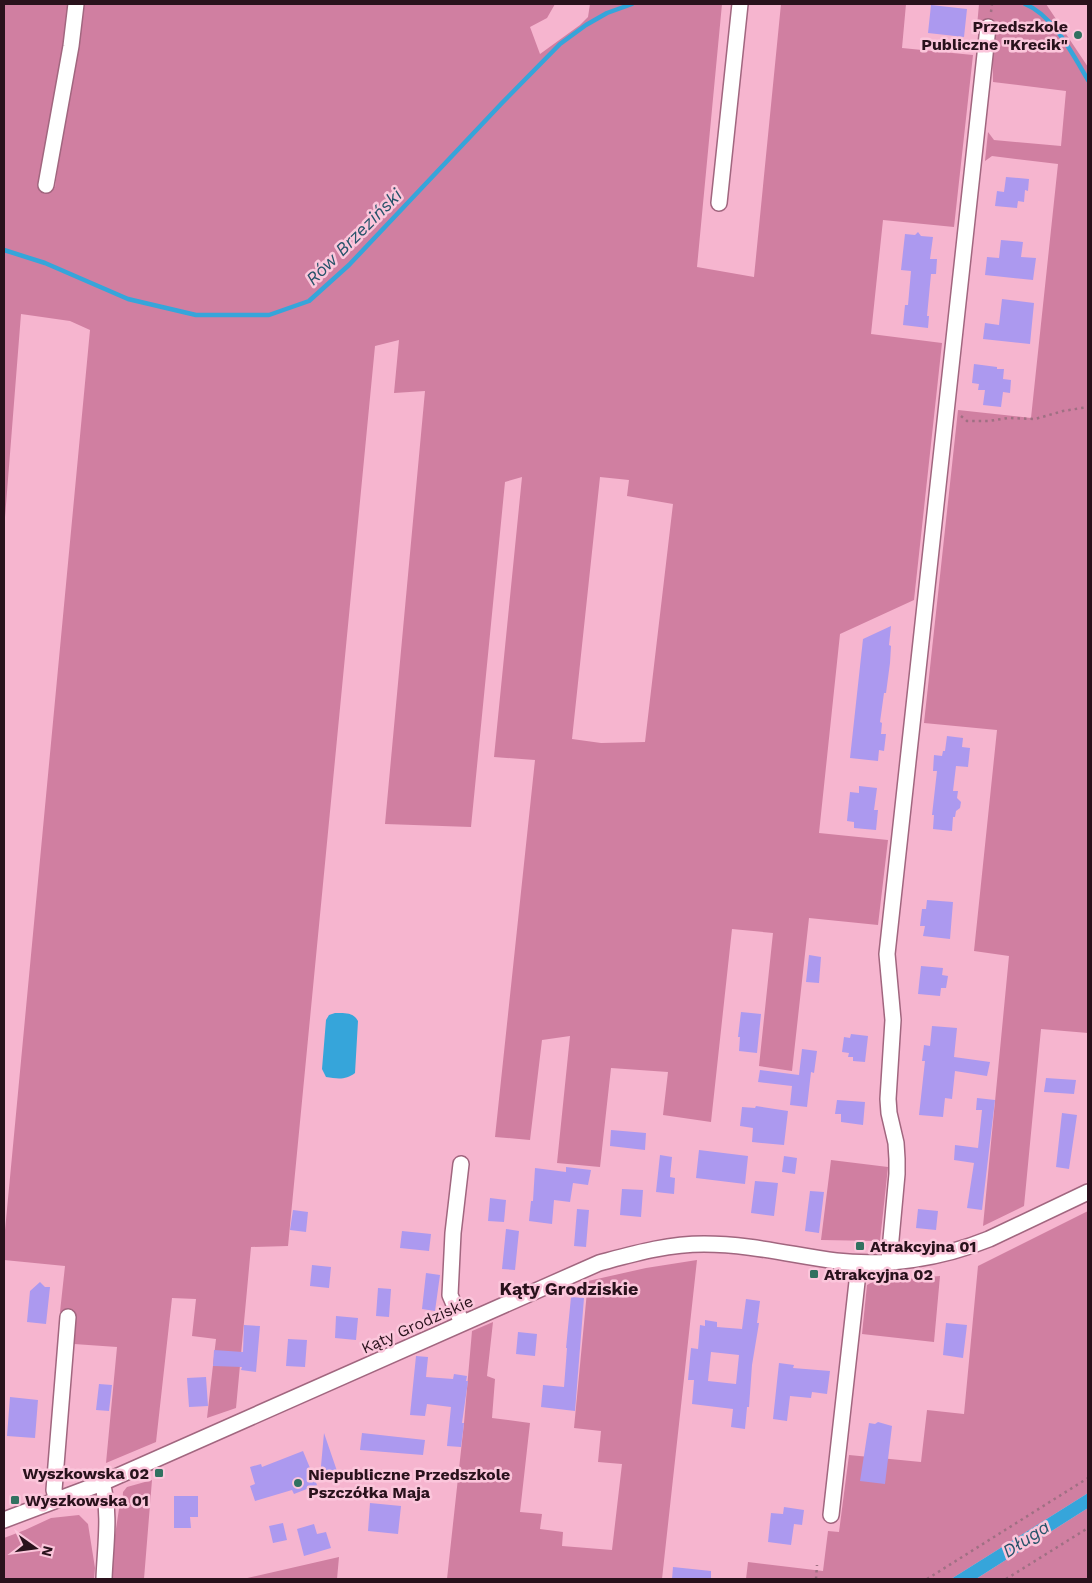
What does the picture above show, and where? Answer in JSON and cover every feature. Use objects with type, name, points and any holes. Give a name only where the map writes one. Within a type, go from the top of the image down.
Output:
[{"type":"street","points":[[46,185],[71,46],[76,4]]},
{"type":"street","points":[[719,203],[740,4]]},
{"type":"street","points":[[889,1262],[898,1159],[888,1099],[893,1020],[887,954],[988,28]]},
{"type":"street","points":[[461,1164],[453,1233],[450,1295],[462,1323]]},
{"type":"street","name":"Kąty Grodziskie","points":[[4,1520],[102,1483],[599,1263],[670,1246],[704,1244],[748,1247],[861,1263],[930,1258],[973,1246],[1088,1192]]},
{"type":"street","points":[[831,1515],[858,1273],[861,1263]]},
{"type":"street","points":[[56,1500],[54,1490],[68,1317]]},
{"type":"street","points":[[102,1483],[105,1492],[106,1509],[104,1579]]},
{"type":"path","points":[[947,405],[967,421],[989,422],[1008,418],[1035,419],[1063,411],[1088,407]]},
{"type":"path","points":[[927,1579],[1088,1478]]},
{"type":"path","points":[[1006,1579],[1088,1528]]},
{"type":"path","points":[[816,1579],[817,1565]]},
{"type":"shaded area","points":[[4,4],[72,4],[42,182],[55,187],[81,4],[555,4],[547,18],[530,27],[540,54],[588,17],[590,4],[722,4],[697,267],[754,277],[781,4],[906,4],[902,48],[973,55],[954,227],[883,220],[871,334],[942,343],[914,600],[840,634],[819,833],[888,840],[878,925],[809,918],[792,1071],[759,1066],[773,933],[732,929],[711,1122],[663,1115],[668,1072],[611,1068],[600,1167],[557,1163],[570,1036],[542,1040],[530,1140],[495,1137],[535,760],[494,757],[522,477],[505,482],[471,827],[385,824],[425,391],[394,393],[399,340],[375,346],[288,1246],[251,1247],[236,1408],[207,1418],[216,1339],[192,1336],[196,1299],[172,1298],[156,1442],[106,1463],[117,1347],[74,1344],[76,1314],[60,1312],[65,1266],[4,1260],[4,1241],[90,330],[70,321],[21,314],[4,530]],"holes":[[[600,477],[629,480],[627,496],[673,504],[645,742],[601,743],[572,739]]]},
{"type":"shaded area","points":[[979,4],[1046,4],[1088,67],[1088,1033],[1041,1029],[1024,1206],[983,1226],[1009,956],[974,951],[997,730],[924,723],[958,410],[1031,418],[1058,164],[992,156],[985,161],[988,132],[994,140],[1061,146],[1066,91],[993,82],[992,26],[977,26]]},
{"type":"shaded area","points":[[831,1160],[888,1167],[880,1241],[821,1240]]},
{"type":"shaded area","points":[[1088,1211],[1088,1493],[951,1579],[746,1579],[748,1562],[823,1571],[828,1531],[839,1532],[849,1455],[921,1462],[927,1410],[964,1414],[978,1266]]},
{"type":"shaded area","points":[[697,1260],[662,1579],[447,1579],[472,1331],[493,1322],[487,1376],[495,1379],[492,1418],[530,1423],[520,1512],[542,1514],[540,1529],[563,1532],[562,1546],[612,1550],[622,1464],[598,1462],[601,1431],[574,1428],[588,1281],[646,1268]]},
{"type":"shaded area","points":[[940,1276],[934,1342],[862,1334],[867,1285],[878,1279]]},
{"type":"shaded area","points":[[152,1480],[144,1579],[110,1579],[110,1568],[119,1509],[122,1507],[123,1492],[127,1487]]},
{"type":"shaded area","points":[[1088,1508],[1088,1579],[976,1579]]},
{"type":"shaded area","points":[[79,1515],[88,1524],[95,1568],[94,1579],[4,1579],[4,1538],[51,1518]]},
{"type":"shaded area","points":[[339,1557],[337,1579],[243,1579]]},
{"type":"water","points":[[335,1013],[351,1015],[358,1021],[355,1073],[342,1078],[326,1077],[322,1069],[326,1020],[329,1015]]},
{"type":"water","name":"Długa","points":[[1088,1493],[1088,1508],[976,1579],[951,1579]]},
{"type":"building","points":[[931,5],[967,9],[964,37],[928,33]]},
{"type":"building","points":[[1006,177],[1029,179],[1028,191],[1025,190],[1024,202],[1018,201],[1017,208],[995,206],[997,191],[1004,192]]},
{"type":"building","points":[[918,232],[921,236],[933,237],[930,259],[937,259],[936,274],[931,274],[927,316],[929,316],[928,328],[903,325],[905,305],[908,305],[911,271],[901,270],[905,234],[915,235]]},
{"type":"building","points":[[1001,240],[1023,242],[1021,257],[1036,258],[1033,280],[985,275],[987,257],[999,258]]},
{"type":"building","points":[[1002,299],[1034,303],[1030,344],[983,339],[985,323],[999,325]]},
{"type":"building","points":[[974,364],[1004,369],[1003,379],[1011,380],[1010,393],[1003,392],[1001,407],[983,405],[985,390],[978,390],[979,384],[972,383]]},
{"type":"building","points":[[891,626],[890,663],[880,722],[882,723],[881,734],[886,734],[884,751],[879,750],[878,761],[850,758],[863,639]]},
{"type":"building","points":[[947,736],[963,738],[962,747],[970,748],[968,767],[956,766],[953,791],[958,791],[957,798],[961,802],[960,808],[956,811],[955,817],[953,817],[952,831],[933,829],[934,815],[932,815],[937,771],[933,771],[934,755],[942,756],[943,751],[945,751]]},
{"type":"building","points":[[859,786],[877,788],[874,810],[878,810],[876,830],[854,828],[854,822],[847,821],[850,792],[859,793]]},
{"type":"building","points":[[927,900],[953,902],[950,939],[923,936],[925,926],[920,926],[922,909],[926,909]]},
{"type":"building","points":[[809,955],[821,957],[819,983],[806,982]]},
{"type":"building","points":[[921,966],[943,968],[942,975],[948,976],[946,988],[941,988],[940,996],[918,994]]},
{"type":"building","points":[[741,1012],[761,1014],[757,1053],[739,1051],[740,1037],[738,1037]]},
{"type":"building","points":[[932,1026],[957,1028],[954,1057],[990,1062],[987,1076],[955,1071],[952,1099],[945,1098],[943,1117],[919,1115],[925,1061],[922,1061],[924,1045],[930,1046]]},
{"type":"building","points":[[851,1034],[868,1036],[865,1062],[853,1061],[853,1057],[848,1057],[849,1053],[842,1052],[844,1037],[850,1038]]},
{"type":"building","points":[[802,1049],[817,1051],[814,1073],[811,1072],[807,1107],[790,1105],[792,1086],[758,1082],[760,1070],[799,1075]]},
{"type":"building","points":[[1046,1078],[1076,1080],[1074,1094],[1044,1092]]},
{"type":"building","points":[[977,1098],[995,1100],[982,1210],[967,1208],[974,1163],[954,1160],[955,1145],[978,1148],[982,1110],[976,1110]]},
{"type":"building","points":[[837,1100],[865,1102],[863,1125],[841,1122],[841,1114],[835,1114]]},
{"type":"building","points":[[756,1106],[788,1111],[784,1145],[752,1142],[753,1128],[740,1126],[742,1107],[755,1108]]},
{"type":"building","points":[[1062,1113],[1077,1115],[1069,1169],[1056,1167]]},
{"type":"building","points":[[611,1130],[646,1133],[645,1150],[610,1146]]},
{"type":"building","points":[[699,1150],[748,1156],[745,1184],[696,1178]]},
{"type":"building","points":[[660,1155],[672,1157],[670,1177],[675,1178],[674,1194],[656,1192]]},
{"type":"building","points":[[784,1156],[797,1158],[795,1174],[782,1172]]},
{"type":"building","points":[[566,1167],[591,1170],[588,1185],[573,1183],[570,1202],[554,1200],[552,1224],[529,1221],[531,1201],[533,1201],[535,1168],[566,1172]]},
{"type":"building","points":[[755,1181],[778,1183],[774,1216],[751,1213]]},
{"type":"building","points":[[622,1189],[643,1190],[641,1217],[620,1215]]},
{"type":"building","points":[[810,1191],[824,1192],[819,1233],[805,1231]]},
{"type":"building","points":[[490,1198],[506,1200],[504,1222],[488,1221]]},
{"type":"building","points":[[577,1209],[589,1210],[586,1247],[574,1246]]},
{"type":"building","points":[[918,1209],[938,1211],[936,1230],[916,1228]]},
{"type":"building","points":[[293,1210],[308,1212],[306,1232],[290,1230]]},
{"type":"building","points":[[506,1229],[519,1231],[515,1270],[502,1269]]},
{"type":"building","points":[[402,1231],[431,1234],[429,1251],[400,1248]]},
{"type":"building","points":[[312,1265],[331,1267],[329,1288],[310,1286]]},
{"type":"building","points":[[426,1273],[440,1275],[435,1311],[422,1309]]},
{"type":"building","points":[[40,1282],[45,1287],[50,1287],[46,1324],[27,1322],[30,1291]]},
{"type":"building","points":[[378,1288],[391,1289],[389,1317],[376,1316]]},
{"type":"building","points":[[571,1297],[584,1298],[575,1411],[541,1407],[543,1385],[564,1387]]},
{"type":"building","points":[[746,1299],[760,1301],[757,1323],[759,1323],[745,1429],[731,1427],[733,1409],[692,1404],[694,1380],[688,1380],[691,1348],[698,1349],[700,1325],[705,1326],[705,1320],[717,1322],[717,1327],[742,1329]],"holes":[[[711,1352],[739,1355],[736,1384],[708,1381]]]},
{"type":"building","points":[[336,1316],[358,1318],[356,1340],[335,1338]]},
{"type":"building","points":[[946,1323],[967,1325],[963,1358],[943,1355]]},
{"type":"building","points":[[244,1325],[260,1326],[256,1372],[241,1370],[242,1367],[213,1366],[214,1350],[243,1352]]},
{"type":"building","points":[[518,1332],[537,1334],[535,1356],[516,1354]]},
{"type":"building","points":[[288,1339],[307,1340],[305,1367],[286,1366]]},
{"type":"building","points":[[416,1356],[428,1357],[426,1377],[453,1379],[454,1374],[467,1376],[461,1447],[447,1446],[451,1407],[427,1404],[425,1416],[410,1415]]},
{"type":"building","points":[[779,1363],[794,1365],[793,1368],[830,1371],[827,1394],[812,1392],[811,1398],[790,1396],[787,1421],[773,1419]]},
{"type":"building","points":[[206,1377],[208,1406],[189,1407],[187,1378]]},
{"type":"building","points":[[99,1384],[112,1385],[109,1411],[96,1410]]},
{"type":"building","points":[[10,1397],[38,1400],[35,1438],[7,1436]]},
{"type":"building","points":[[878,1422],[892,1426],[885,1484],[860,1481],[869,1423],[875,1424]]},
{"type":"building","points":[[324,1433],[337,1471],[320,1477]]},
{"type":"building","points":[[362,1433],[425,1440],[423,1455],[360,1450]]},
{"type":"building","points":[[303,1451],[317,1485],[294,1494],[292,1490],[255,1501],[250,1486],[255,1484],[250,1467],[261,1464],[262,1467]]},
{"type":"building","points":[[174,1496],[198,1496],[198,1517],[190,1517],[191,1528],[174,1528]]},
{"type":"building","points":[[370,1503],[401,1506],[398,1534],[368,1531]]},
{"type":"building","points":[[784,1507],[804,1510],[802,1525],[794,1524],[791,1545],[768,1542],[771,1513],[783,1514]]},
{"type":"building","points":[[283,1523],[287,1540],[273,1543],[269,1526]]},
{"type":"building","points":[[314,1524],[317,1534],[326,1532],[331,1548],[304,1556],[297,1529]]},
{"type":"building","points":[[673,1567],[711,1571],[711,1579],[672,1579]]},
{"type":"waterway","name":"Rów Brzeziński","points":[[4,250],[45,263],[128,299],[196,315],[269,315],[309,301],[349,265],[560,44],[586,25],[607,13],[632,4]]},
{"type":"waterway","points":[[1025,4],[1035,9],[1053,26],[1088,80]]},
{"type":"place","name":"Przedszkole Publiczne \"Krecik\"","points":[[1078,35]]},
{"type":"place","name":"Atrakcyjna 01","points":[[860,1246]]},
{"type":"place","name":"Atrakcyjna 02","points":[[814,1274]]},
{"type":"place","name":"Wyszkowska 02","points":[[159,1473]]},
{"type":"place","name":"Niepubliczne Przedszkole Pszczółka Maja","points":[[298,1483]]},
{"type":"place","name":"Wyszkowska 01","points":[[15,1500]]},
{"type":"district","name":"Kąty Grodziskie","points":[[569,1289]]}]
